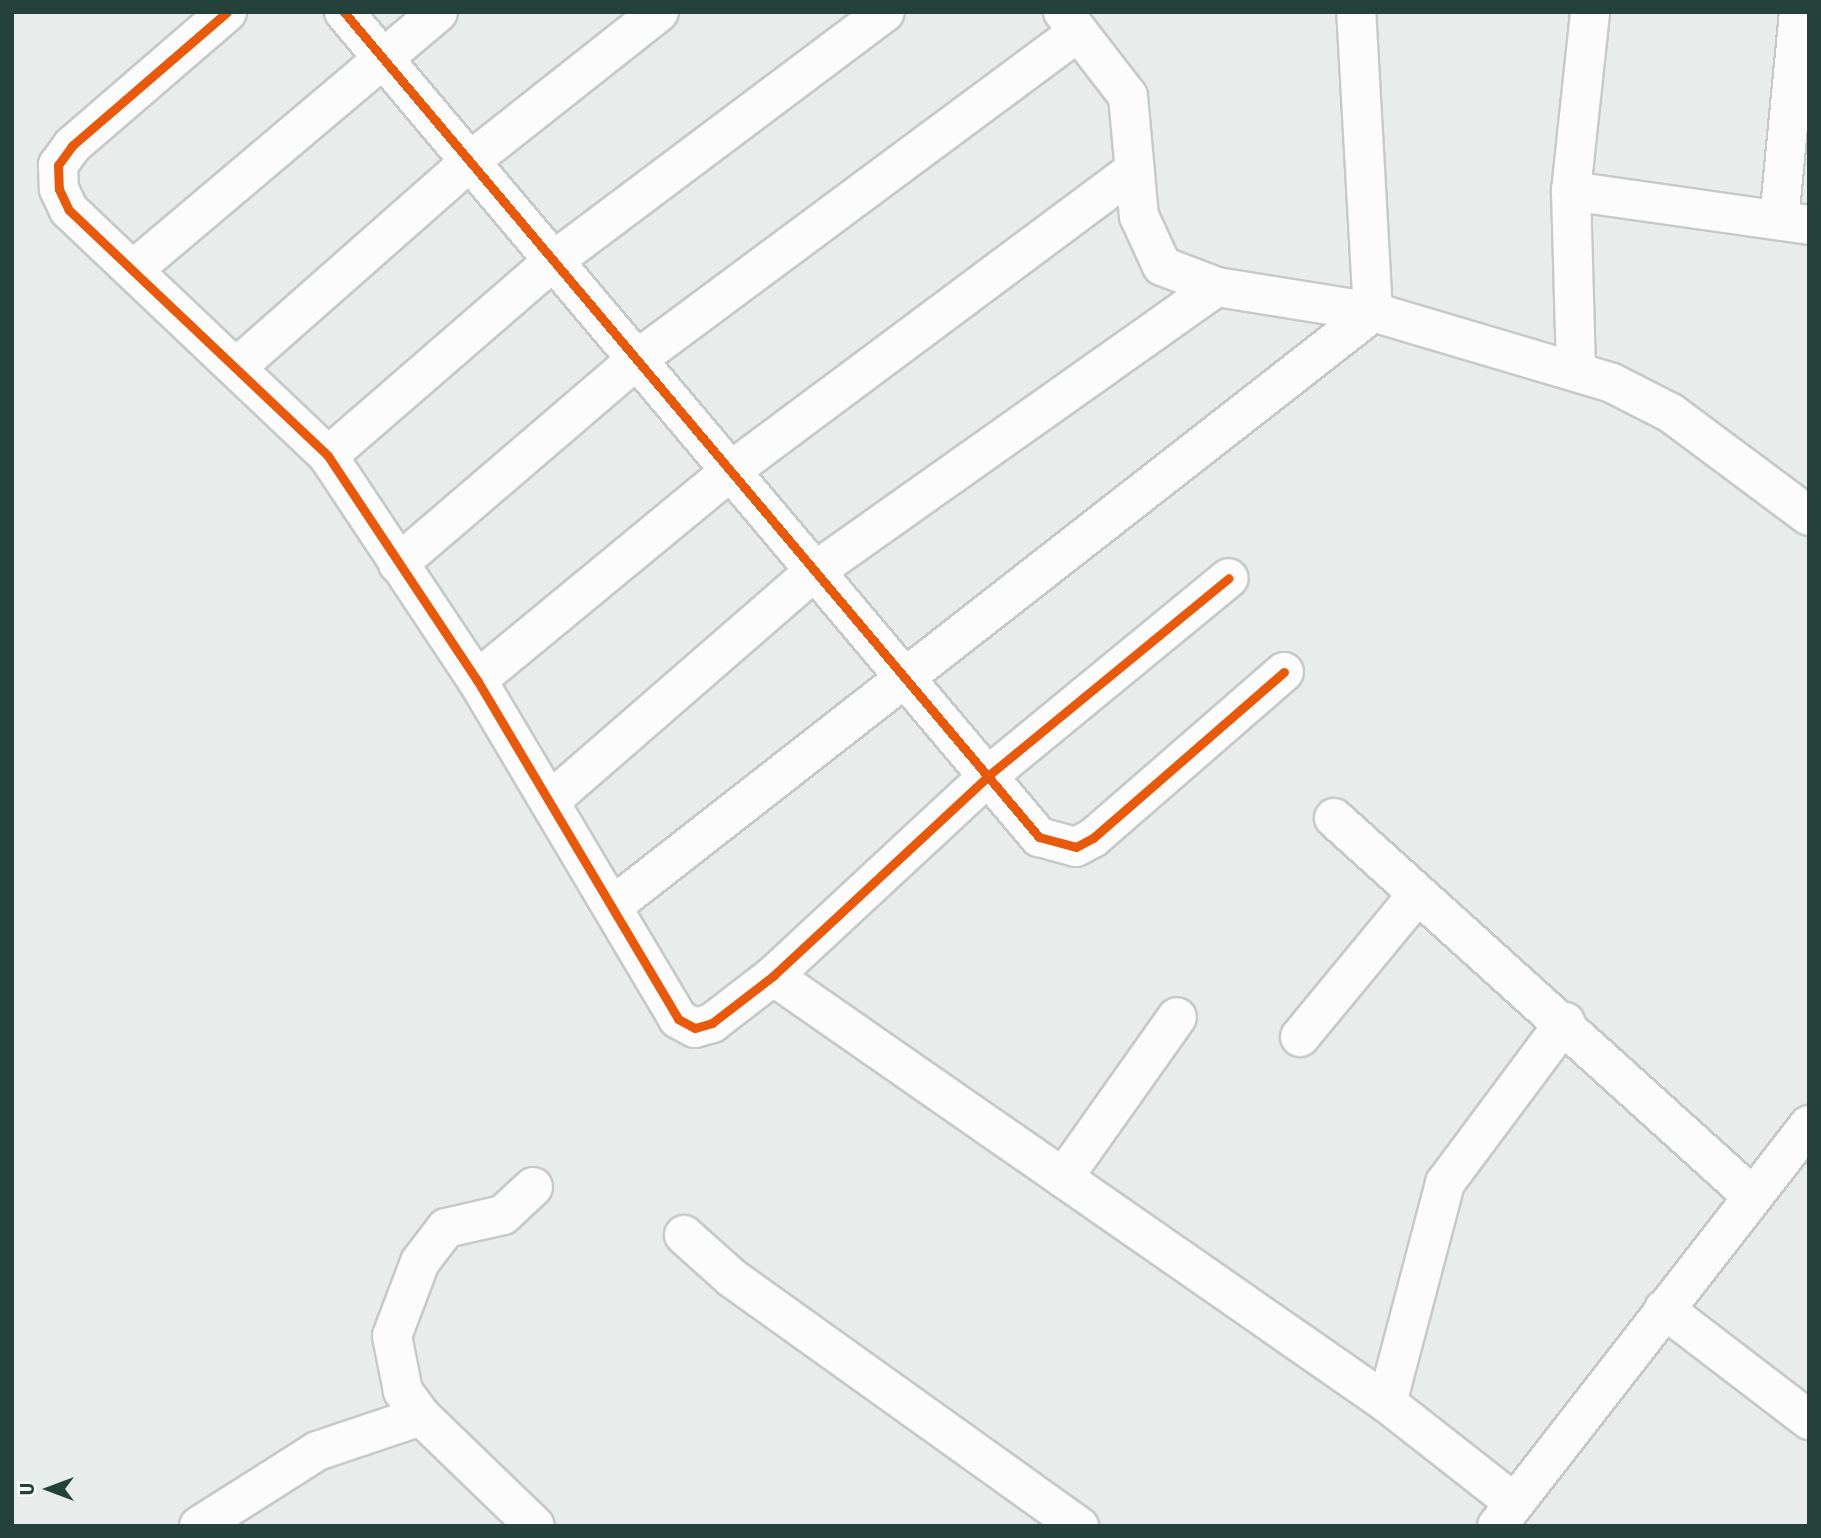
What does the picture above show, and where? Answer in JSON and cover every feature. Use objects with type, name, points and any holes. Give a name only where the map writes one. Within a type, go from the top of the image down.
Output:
[{"type":"street","points":[[227,12],[72,146],[58,165],[59,189],[69,210],[238,366],[328,456],[477,680],[614,905],[678,1019],[695,1028],[712,1023],[773,976],[989,775],[1229,578]]},
{"type":"street","points":[[344,12],[811,574],[989,775],[1039,837],[1076,847],[1284,672]]},
{"type":"street","points":[[133,270],[380,56],[438,12]]},
{"type":"street","points":[[238,366],[469,162],[659,12]]},
{"type":"street","points":[[328,456],[552,262],[886,12]]},
{"type":"street","points":[[1356,12],[1373,312]]},
{"type":"street","points":[[1576,370],[1572,191],[1590,12]]},
{"type":"street","points":[[1572,191],[1794,223],[1799,12]]},
{"type":"street","points":[[398,564],[635,361],[1071,22],[1128,96],[1133,170],[1147,245],[1162,266],[1217,287],[1373,312],[1576,370],[1671,413],[1809,516]]},
{"type":"street","points":[[477,680],[728,473],[1133,170]]},
{"type":"street","points":[[550,801],[811,574],[1217,287]]},
{"type":"street","points":[[614,905],[899,676],[1373,312]]},
{"type":"street","points":[[1334,818],[1417,895],[1565,1022],[1751,1195]]},
{"type":"street","points":[[1300,1037],[1417,895]]},
{"type":"street","points":[[773,976],[1387,1403],[1504,1513],[1751,1195],[1809,1125]]},
{"type":"street","points":[[1063,1178],[1177,1017]]},
{"type":"street","points":[[1387,1403],[1445,1184],[1565,1022]]},
{"type":"street","points":[[533,1187],[503,1215],[446,1228],[419,1262],[392,1336],[403,1391],[421,1416],[535,1526]]},
{"type":"street","points":[[684,1235],[732,1278],[1079,1526]]},
{"type":"street","points":[[1664,1309],[1809,1420]]},
{"type":"street","points":[[199,1526],[317,1451],[421,1416]]},
{"type":"cycle path","points":[[227,12],[72,146],[58,165],[59,189],[69,210],[328,456],[477,680],[678,1019],[695,1028],[712,1023],[773,976],[989,775],[1229,578]]},
{"type":"cycle path","points":[[344,12],[1039,837],[1076,847],[1093,838],[1284,672]]}]
